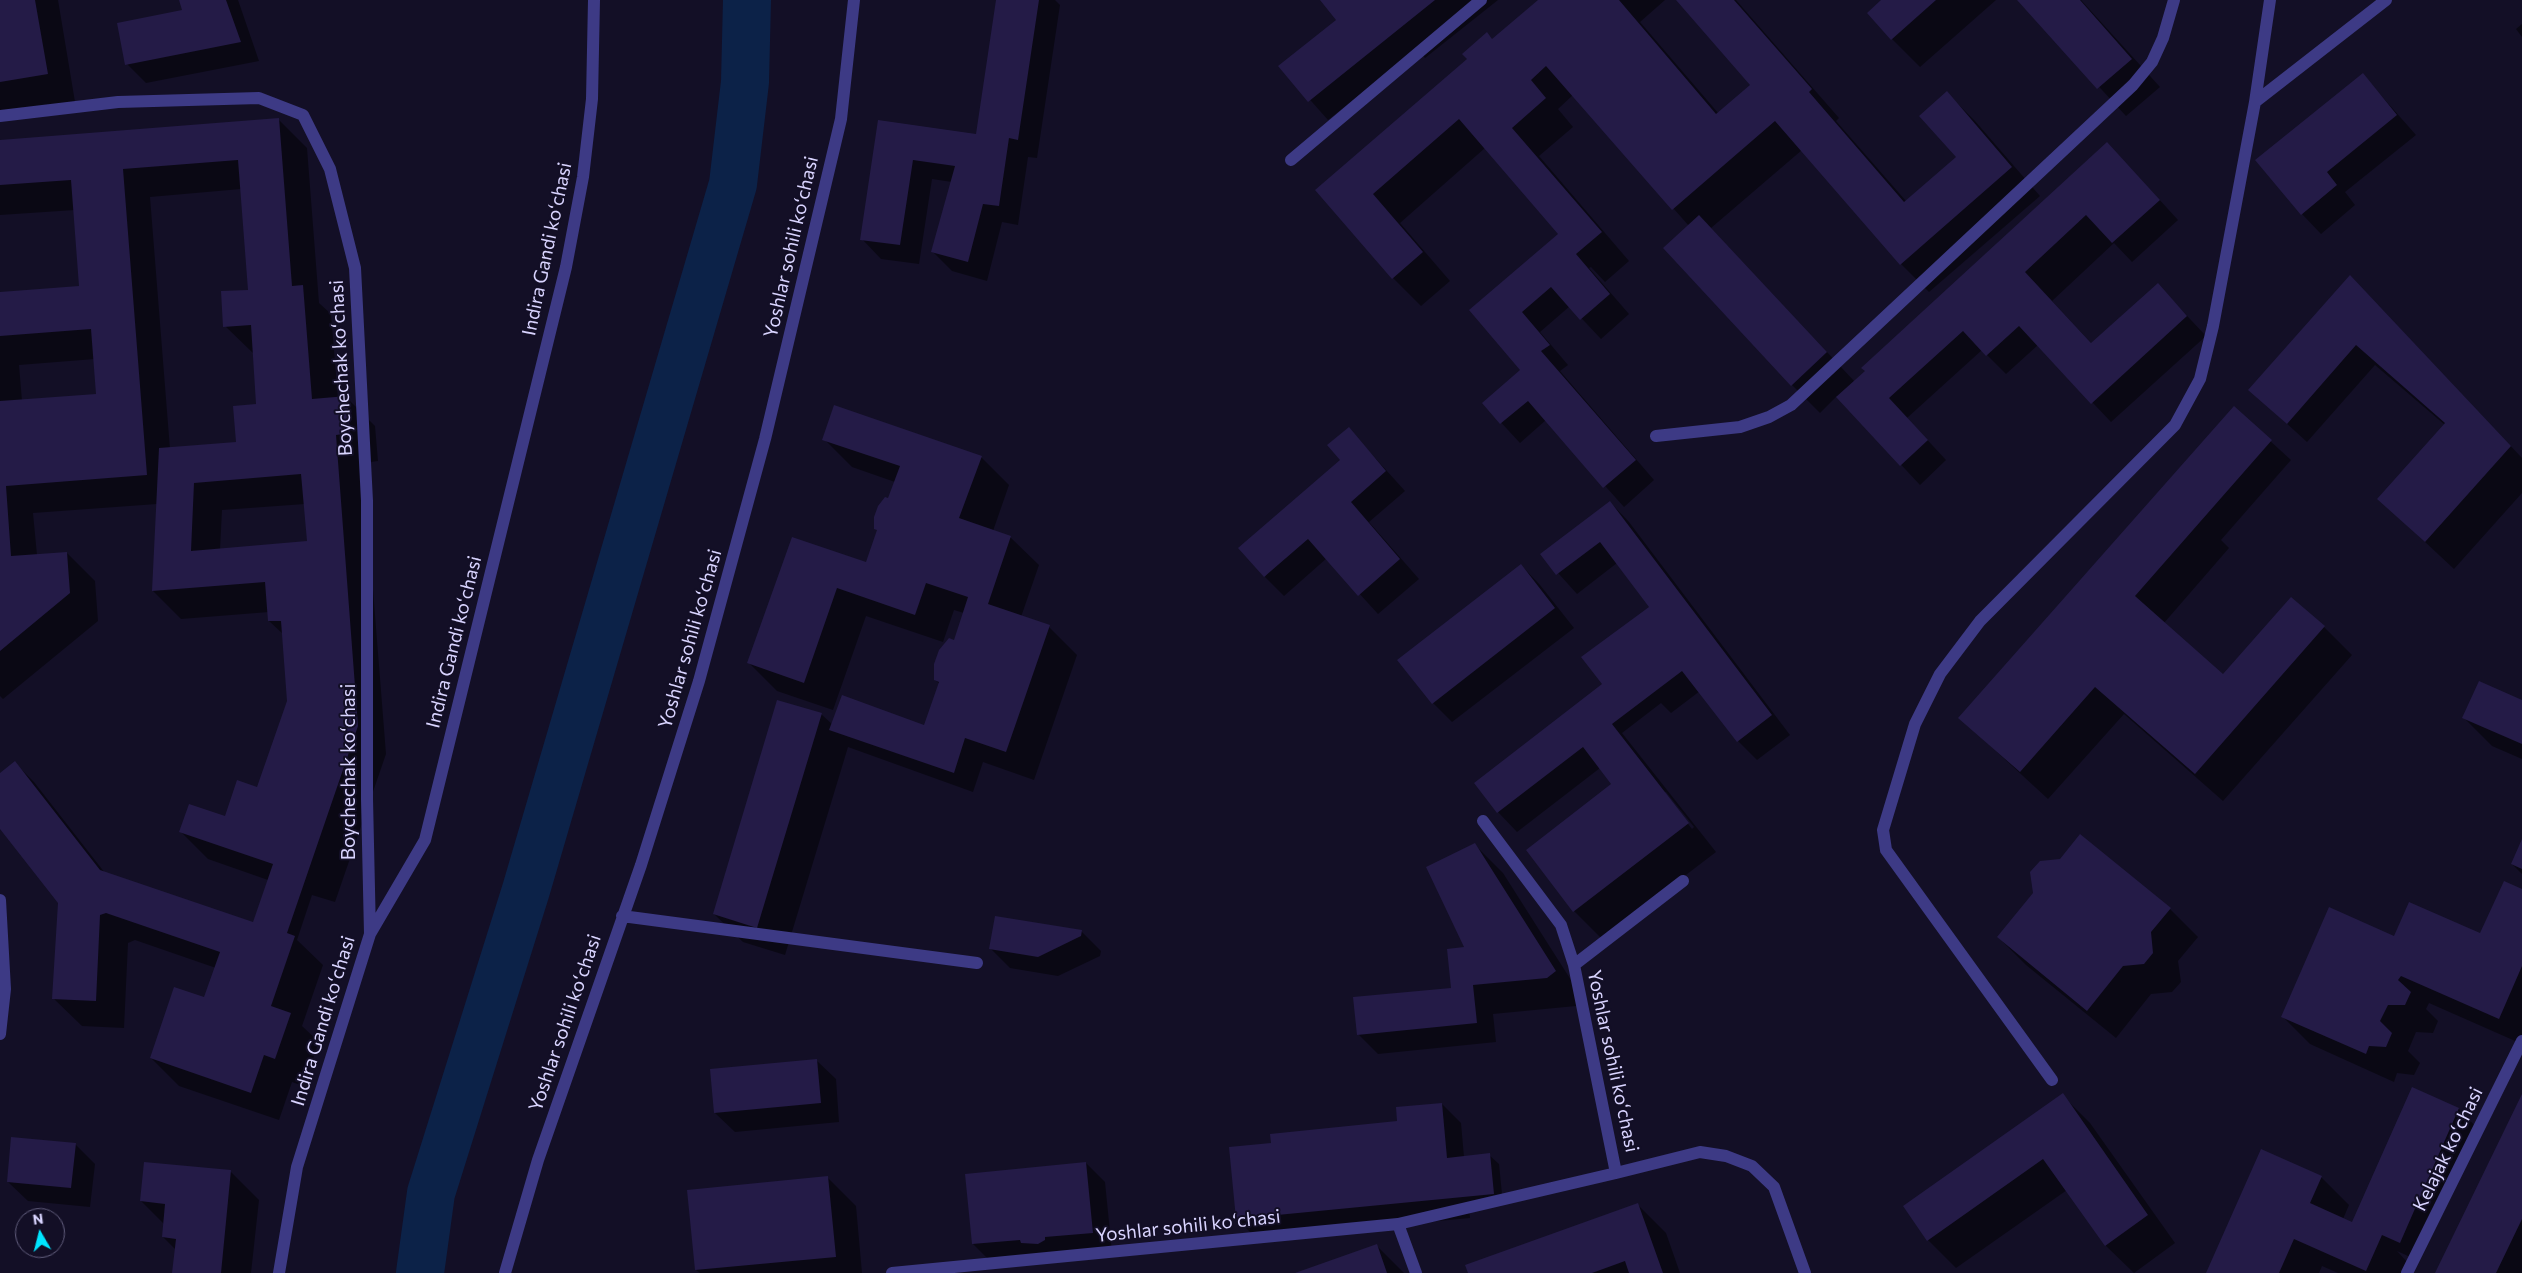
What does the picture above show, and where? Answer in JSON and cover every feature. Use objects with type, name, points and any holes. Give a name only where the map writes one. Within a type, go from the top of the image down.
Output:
[{"type":"street","name":"Indira Gandi koʻchasi","points":[[279,1273],[297,1167],[370,934],[424,840],[566,267],[583,177],[592,99],[594,0]]},
{"type":"street","name":"Yoshlar sohili koʻchasi","points":[[505,1273],[538,1160],[641,865],[698,681],[765,439],[841,119],[854,0]]},
{"type":"street","points":[[1291,160],[1481,0]]},
{"type":"street","points":[[1656,436],[1740,427],[1769,417],[1790,405],[2133,85],[2152,62],[2163,38],[2174,0]]},
{"type":"street","points":[[2052,1080],[1886,850],[1883,830],[1915,724],[1940,674],[1980,622],[2175,425],[2200,379],[2213,326],[2255,102],[2270,0]]},
{"type":"street","points":[[2255,102],[2386,0]]},
{"type":"street","name":"Boychechak koʻchasi","points":[[0,116],[118,102],[259,98],[303,115],[330,169],[355,268],[367,500],[367,799],[370,934]]},
{"type":"street","name":"Yoshlar sohili koʻchasi","points":[[892,1273],[983,1269],[1398,1224],[1616,1173],[1574,965],[1561,926],[1484,821]]},
{"type":"street","points":[[1574,965],[1683,881]]},
{"type":"street","points":[[0,900],[5,989],[0,1034]]},
{"type":"street","points":[[622,916],[978,963]]},
{"type":"street","name":"Kelajak koʻchasi","points":[[2408,1273],[2522,1041]]},
{"type":"street","points":[[1616,1173],[1700,1152],[1726,1156],[1752,1166],[1774,1187],[1805,1273]]},
{"type":"street","points":[[1398,1224],[1416,1273]]},
{"type":"building","points":[[0,0],[35,0],[48,74],[0,82]]},
{"type":"building","points":[[179,0],[226,0],[241,42],[125,65],[117,23],[182,10]]},
{"type":"building","points":[[996,0],[1039,0],[1018,140],[1009,138],[999,206],[983,204],[968,262],[931,252],[955,166],[913,160],[900,245],[860,240],[878,120],[976,134]]},
{"type":"building","points":[[1320,0],[1435,0],[1308,102],[1278,66],[1336,20]]},
{"type":"building","points":[[1538,0],[1619,0],[1716,114],[1750,85],[1676,0],[1734,0],[1812,89],[1809,92],[1904,202],[1956,157],[1919,116],[1947,91],[2012,167],[1900,265],[1775,121],[1672,210],[1546,66],[1531,80],[1546,98],[1512,128],[1602,232],[1576,254],[1610,294],[1580,320],[1551,287],[1522,312],[1550,345],[1541,351],[1636,460],[1603,488],[1528,401],[1500,424],[1482,403],[1520,370],[1469,310],[1558,234],[1459,119],[1373,194],[1423,252],[1392,279],[1315,190],[1467,59],[1462,54],[1487,32],[1492,39]]},
{"type":"building","points":[[1881,0],[1936,0],[1891,40],[1867,13]]},
{"type":"building","points":[[2017,0],[2080,0],[2132,59],[2097,89]]},
{"type":"building","points":[[2363,73],[2397,115],[2327,172],[2337,185],[2301,215],[2255,160]]},
{"type":"building","points":[[279,118],[292,286],[303,285],[312,399],[347,396],[350,433],[336,435],[358,726],[287,933],[295,936],[271,1006],[291,1013],[275,1059],[264,1055],[251,1093],[150,1058],[174,987],[204,997],[220,952],[106,913],[100,915],[96,1001],[52,999],[58,903],[0,829],[0,773],[15,761],[100,870],[253,922],[273,864],[179,832],[189,804],[225,816],[237,780],[257,787],[287,701],[281,621],[268,621],[265,582],[152,591],[159,448],[236,442],[233,406],[256,404],[251,325],[223,327],[221,291],[248,290],[238,160],[123,169],[147,475],[6,486],[11,556],[67,552],[70,593],[0,651],[0,401],[96,394],[91,329],[0,336],[0,292],[79,286],[71,180],[0,185],[0,140]],"holes":[[[301,474],[307,541],[191,551],[194,483]]]},
{"type":"building","points":[[2107,142],[2160,200],[2112,243],[2086,215],[2025,272],[2091,343],[2158,283],[2187,316],[2091,404],[2019,326],[1986,356],[1963,331],[1889,398],[1928,440],[1900,466],[1836,397],[1865,371],[1861,368]]},
{"type":"building","points":[[1699,215],[1827,352],[1791,386],[1663,248]]},
{"type":"building","points":[[2350,275],[2511,446],[2425,542],[2377,499],[2445,423],[2356,345],[2287,424],[2248,390]]},
{"type":"building","points":[[834,405],[982,456],[959,518],[1011,536],[988,604],[1050,625],[1006,752],[965,738],[954,773],[829,730],[842,695],[924,725],[939,682],[934,680],[934,664],[939,650],[949,638],[954,640],[968,597],[926,583],[915,615],[837,588],[804,683],[747,663],[792,537],[866,562],[877,530],[874,529],[874,517],[878,506],[885,497],[888,498],[900,466],[822,440]]},
{"type":"building","points":[[2234,406],[2272,440],[2135,596],[2223,674],[2291,597],[2325,626],[2195,774],[2095,687],[2020,772],[1958,718]]},
{"type":"building","points":[[1349,427],[1386,471],[1351,502],[1400,559],[1358,596],[1308,539],[1264,577],[1238,548],[1340,460],[1327,445]]},
{"type":"building","points":[[1610,501],[1772,715],[1737,742],[1682,671],[1612,724],[1689,823],[1573,912],[1526,850],[1611,784],[1583,747],[1497,813],[1474,783],[1602,684],[1581,657],[1649,607],[1600,542],[1556,575],[1540,554]]},
{"type":"building","points":[[1521,564],[1555,608],[1432,704],[1397,660]]},
{"type":"building","points":[[2479,681],[2522,700],[2522,744],[2462,718]]},
{"type":"building","points":[[777,700],[822,713],[757,928],[713,914]]},
{"type":"building","points":[[2080,834],[2171,908],[2151,932],[2153,953],[2144,964],[2123,966],[2087,1011],[1997,937],[2033,893],[2030,872],[2040,861],[2060,859]]},
{"type":"building","points":[[2522,839],[2522,869],[2511,864]]},
{"type":"building","points":[[1475,843],[1556,971],[1547,978],[1473,985],[1477,1023],[1357,1035],[1353,997],[1451,988],[1447,949],[1464,947],[1426,867]]},
{"type":"building","points":[[2504,881],[2522,889],[2522,966],[2499,1019],[2401,976],[2398,980],[2411,992],[2405,1005],[2388,1005],[2380,1021],[2392,1033],[2386,1047],[2369,1046],[2366,1054],[2281,1017],[2329,907],[2394,936],[2409,902],[2480,933]]},
{"type":"building","points":[[995,916],[1082,930],[1081,936],[1038,957],[989,949]]},
{"type":"building","points":[[817,1059],[821,1103],[714,1113],[710,1069]]},
{"type":"building","points":[[2412,1087],[2459,1108],[2400,1243],[2382,1235],[2366,1271],[2294,1239],[2279,1273],[2206,1273],[2261,1149],[2322,1176],[2310,1203],[2352,1222]]},
{"type":"building","points":[[2063,1093],[2148,1215],[2105,1246],[2043,1159],[1927,1241],[1903,1206]]},
{"type":"building","points":[[2522,1094],[2522,1219],[2496,1273],[2435,1273]]},
{"type":"building","points":[[1442,1103],[1447,1158],[1490,1153],[1494,1194],[1236,1219],[1229,1147],[1271,1143],[1270,1134],[1397,1121],[1396,1107]]},
{"type":"building","points":[[11,1137],[76,1143],[71,1188],[7,1182]]},
{"type":"building","points":[[144,1162],[231,1170],[221,1273],[172,1273],[176,1239],[162,1237],[165,1204],[140,1201]]},
{"type":"building","points":[[1086,1162],[1093,1233],[1045,1237],[1045,1240],[1038,1244],[1021,1243],[1020,1240],[972,1244],[965,1174]]},
{"type":"building","points":[[828,1176],[836,1257],[695,1270],[687,1190]]},
{"type":"building","points":[[1638,1203],[1663,1273],[1629,1273],[1625,1261],[1592,1273],[1468,1273],[1465,1265]]},
{"type":"building","points":[[1377,1244],[1387,1273],[1295,1273]]},
{"type":"waterway","points":[[420,1273],[431,1193],[526,890],[733,184],[745,82],[747,0]]}]
